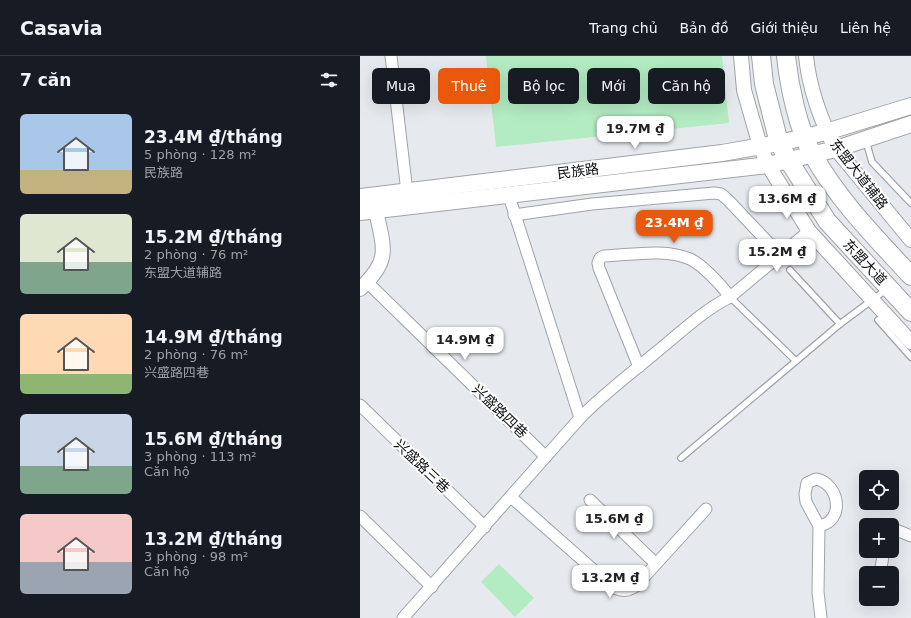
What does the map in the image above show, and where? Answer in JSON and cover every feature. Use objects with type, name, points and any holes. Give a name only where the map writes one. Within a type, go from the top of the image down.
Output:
[{"type":"highway","name":"东盟大道","points":[[761,56],[764,84],[779,144],[827,221],[911,312]]},
{"type":"highway","name":"东盟大道","points":[[786,56],[788,78],[805,137],[813,155],[847,206],[911,276]]},
{"type":"main road","name":"民族路","points":[[360,197],[722,153],[779,144],[826,132],[911,106]]},
{"type":"main road","name":"民族路","points":[[360,212],[768,165],[836,149],[911,124]]},
{"type":"street","points":[[391,56],[407,192]]},
{"type":"street","points":[[741,56],[744,90],[760,146],[768,165],[809,231],[911,342]]},
{"type":"street","name":"东盟大道辅路","points":[[806,56],[808,72],[826,132],[836,149],[911,240]]},
{"type":"street","points":[[514,215],[592,204],[714,193],[721,194],[780,255]]},
{"type":"street","points":[[509,196],[580,418]]},
{"type":"street","points":[[363,286],[375,275],[382,260],[384,247],[376,211]]},
{"type":"street","points":[[403,618],[580,418],[714,305],[730,297],[809,231]]},
{"type":"street","points":[[639,367],[599,268],[598,263],[600,258],[604,256],[658,254],[683,257],[698,265],[723,287],[730,297]]},
{"type":"street","name":"兴盛路四巷","points":[[363,286],[546,456]]},
{"type":"street","name":"兴盛路三巷","points":[[360,405],[485,527]]},
{"type":"street","points":[[511,497],[614,588],[621,591],[628,591],[636,586],[655,563],[706,509]]},
{"type":"street","points":[[590,500],[655,563]]},
{"type":"street","points":[[360,516],[432,587]]},
{"type":"street","points":[[819,526],[818,592],[821,618]]},
{"type":"street","points":[[899,531],[911,536]]},
{"type":"lane","points":[[866,139],[872,162],[911,203]]},
{"type":"lane","points":[[790,270],[840,324]]},
{"type":"lane","points":[[681,458],[840,324],[873,301],[888,288]]},
{"type":"lane","points":[[730,297],[796,361]]},
{"type":"lane","points":[[878,320],[911,357]]},
{"type":"green space","points":[[486,56],[722,56],[723,68],[648,68],[648,104],[725,104],[725,85],[729,123],[496,147],[491,104],[500,104],[500,68],[487,68]]},
{"type":"green space","points":[[499,564],[534,598],[515,617],[481,582]]}]
